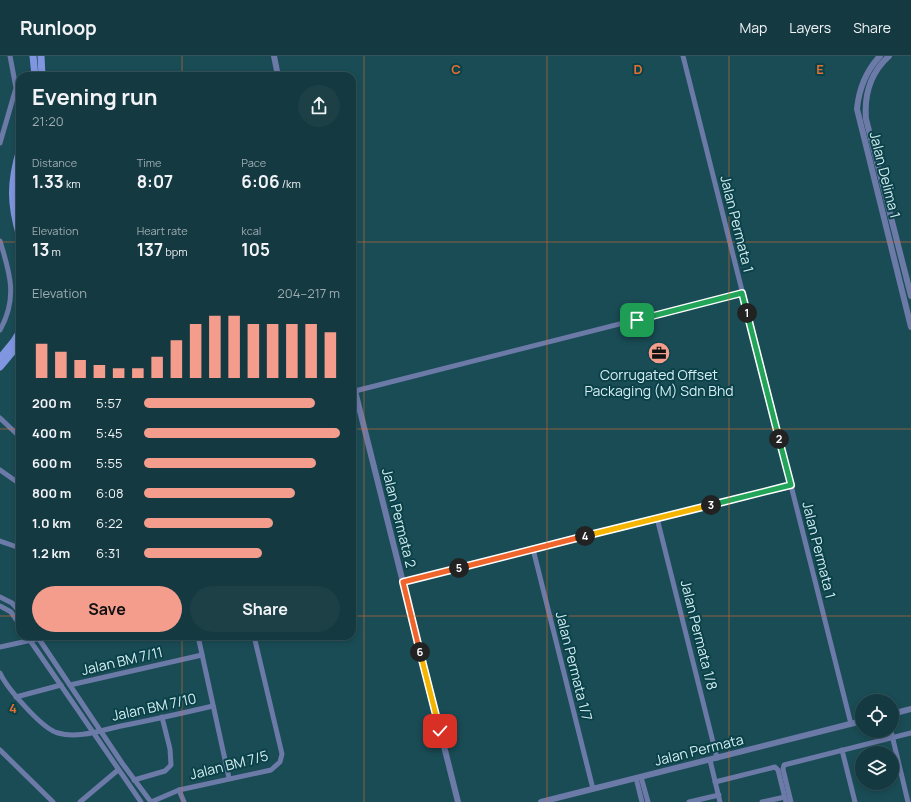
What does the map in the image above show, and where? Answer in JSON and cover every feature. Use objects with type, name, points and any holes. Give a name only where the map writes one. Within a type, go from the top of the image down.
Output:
[{"type":"main road","points":[[34,56],[35,72]]},
{"type":"main road","points":[[41,56],[42,72]]},
{"type":"main road","points":[[16,168],[12,188],[13,211],[16,222]]},
{"type":"main road","points":[[0,358],[16,338]]},
{"type":"main road","points":[[0,367],[16,348]]},
{"type":"street","points":[[0,143],[16,88],[10,56]]},
{"type":"street","points":[[274,56],[277,72]]},
{"type":"street","name":"Jalan Permata 1","points":[[683,56],[851,724]]},
{"type":"street","name":"Jalan Delima 1","points":[[880,56],[872,64],[864,78],[857,109],[911,327]]},
{"type":"street","name":"Jalan Delima 1","points":[[889,56],[881,64],[870,82],[865,106],[866,119],[911,296]]},
{"type":"street","points":[[0,241],[12,281],[9,310],[0,330]]},
{"type":"street","points":[[356,391],[742,293]]},
{"type":"street","name":"Jalan Permata 2","points":[[356,395],[458,802]]},
{"type":"street","points":[[0,418],[16,433]]},
{"type":"street","points":[[0,470],[16,481]]},
{"type":"street","points":[[403,582],[791,485]]},
{"type":"street","name":"Jalan Permata 1/8","points":[[658,518],[717,758]]},
{"type":"street","points":[[0,541],[16,547]]},
{"type":"street","name":"Jalan Permata 1/7","points":[[533,549],[593,789]]},
{"type":"street","points":[[0,597],[12,603],[16,608]]},
{"type":"street","points":[[0,606],[11,612],[16,619]]},
{"type":"street","points":[[0,647],[23,640]]},
{"type":"street","points":[[30,640],[118,770],[142,802]]},
{"type":"street","points":[[40,640],[134,780],[151,802]]},
{"type":"street","points":[[199,640],[229,778]]},
{"type":"street","name":"Jalan BM 7/5","points":[[151,802],[179,790],[273,769],[282,758],[255,640]]},
{"type":"street","name":"Jalan BM 7/11","points":[[70,685],[202,655]]},
{"type":"street","points":[[0,673],[4,682],[16,697],[47,727],[57,733],[93,733]]},
{"type":"street","points":[[16,697],[61,685]]},
{"type":"street","name":"Jalan BM 7/10","points":[[93,733],[100,730],[213,706]]},
{"type":"street","points":[[899,712],[911,709]]},
{"type":"street","points":[[134,780],[165,771],[171,765],[170,749],[162,717]]},
{"type":"street","name":"Jalan Permata","points":[[541,802],[855,723]]},
{"type":"street","points":[[899,736],[911,733]]},
{"type":"street","points":[[792,802],[783,768],[784,765],[892,738],[908,802]]},
{"type":"street","points":[[0,750],[52,802]]},
{"type":"street","points":[[842,750],[855,802]]},
{"type":"street","points":[[710,760],[720,802]]},
{"type":"street","points":[[716,782],[772,768],[778,769],[785,799],[762,802]]},
{"type":"street","points":[[80,802],[118,770]]},
{"type":"street","points":[[639,778],[642,802]]},
{"type":"street","points":[[639,778],[648,802]]},
{"type":"street","points":[[179,790],[184,802]]},
{"type":"street","points":[[689,802],[719,795]]},
{"type":"place","name":"Corrugated Offset Packaging (M) Sdn Bhd","points":[[659,353]]},
{"type":"route","points":[[440,731],[403,582],[791,485],[742,293],[637,320]]}]
